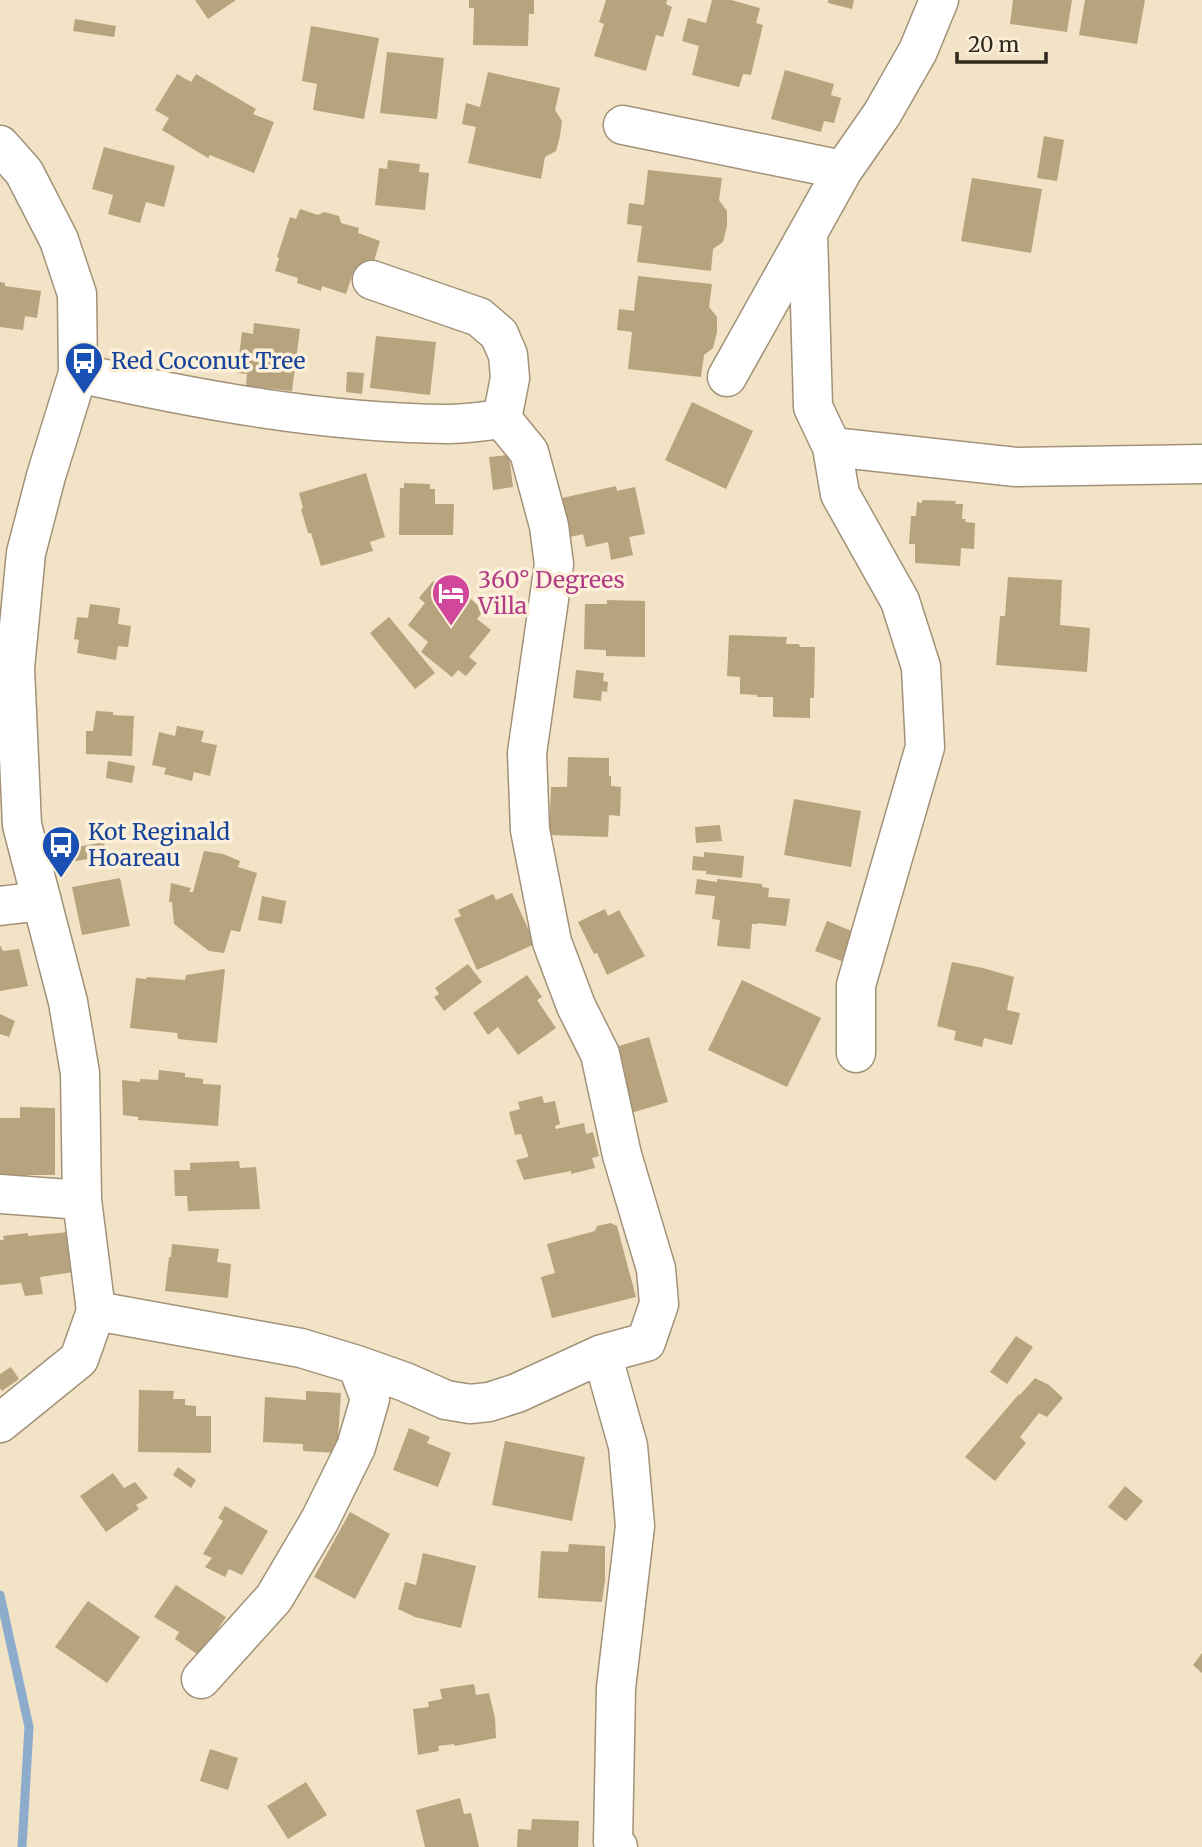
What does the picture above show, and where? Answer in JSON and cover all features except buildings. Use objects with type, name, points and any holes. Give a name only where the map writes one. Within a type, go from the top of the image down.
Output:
[{"type":"street","points":[[727,377],[843,170],[882,114],[918,51],[939,0]]},
{"type":"street","points":[[624,125],[843,170]]},
{"type":"street","points":[[0,145],[24,173],[59,240],[77,294],[78,373],[26,553],[8,668],[22,825],[68,1002],[80,1073],[82,1200],[96,1311],[79,1359],[0,1423]]},
{"type":"street","points":[[808,233],[813,407],[832,447],[840,495],[900,601],[921,667],[925,747],[856,985],[856,1052]]},
{"type":"street","points":[[372,280],[479,317],[499,334],[508,355],[510,378],[502,419]]},
{"type":"street","points":[[78,373],[165,392],[337,418],[450,424],[502,419]]},
{"type":"street","points":[[96,1311],[301,1348],[405,1382],[446,1400],[470,1404],[489,1402],[517,1393],[602,1354],[646,1342],[659,1304],[656,1269],[622,1155],[600,1054],[576,1006],[552,942],[530,830],[527,753],[554,564],[549,526],[529,452],[502,419]]},
{"type":"street","points":[[832,447],[1016,467],[1202,464]]},
{"type":"street","points":[[0,906],[42,901]]},
{"type":"street","points":[[0,1194],[82,1200]]},
{"type":"street","points":[[602,1354],[628,1446],[635,1526],[616,1689],[613,1842],[618,1847]]},
{"type":"street","points":[[201,1679],[274,1598],[320,1520],[356,1447],[370,1399],[357,1365]]},
{"type":"waterway","points":[[0,1595],[29,1727],[22,1847]]},
{"type":"place","name":"Red Coconut Tree","points":[[84,395]]},
{"type":"place","name":"360° Degrees Villa","points":[[451,627]]},
{"type":"place","name":"Kot Reginald Hoareau","points":[[61,879]]}]
